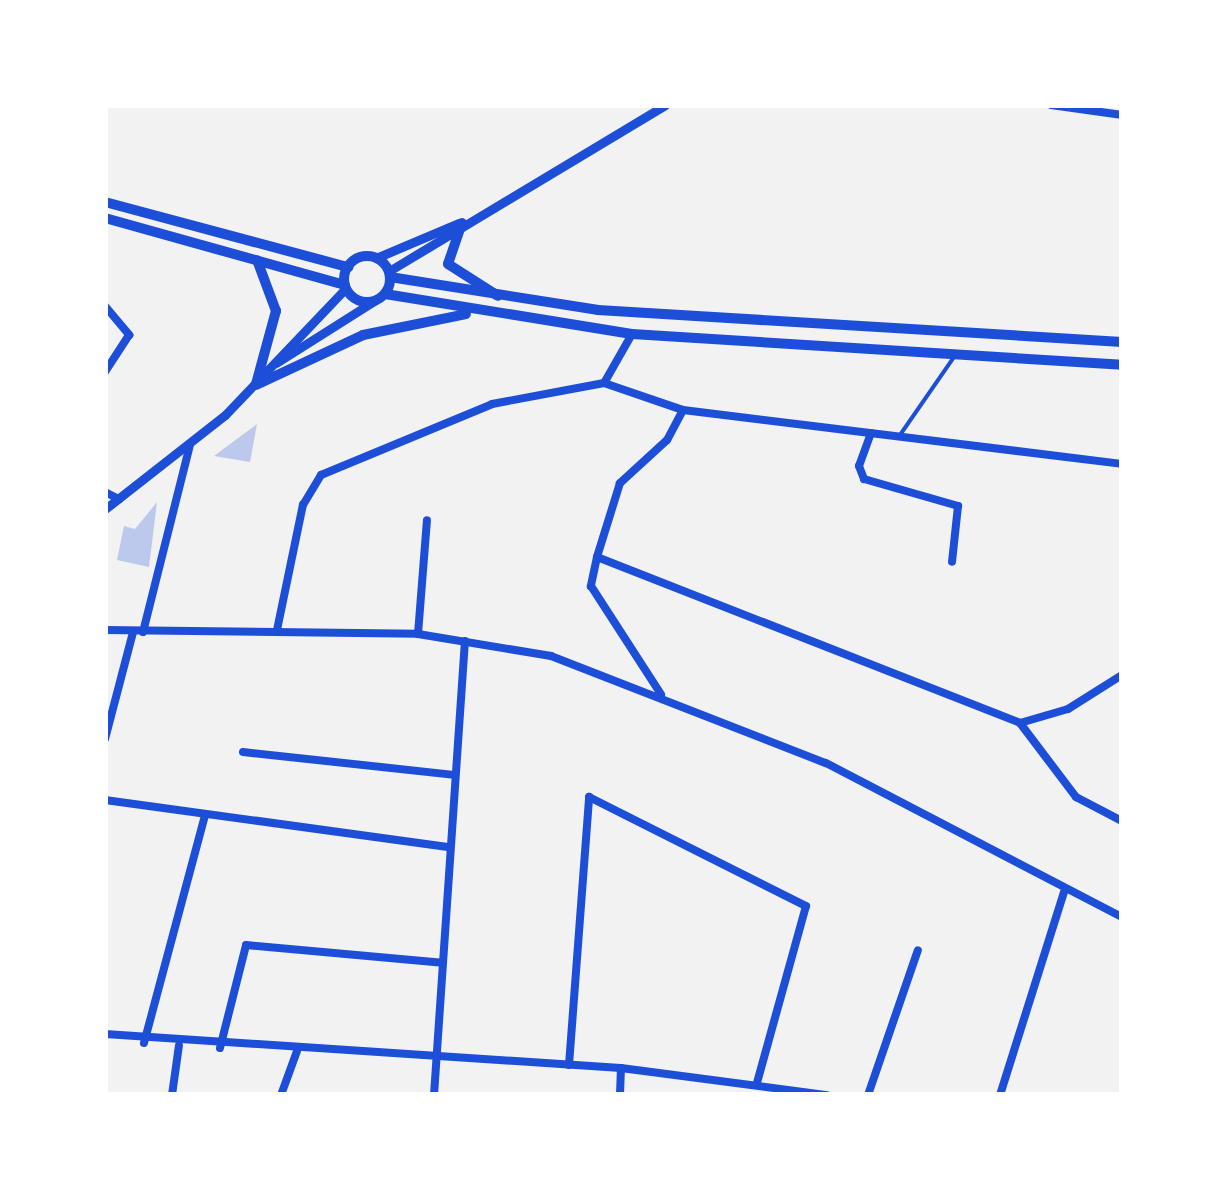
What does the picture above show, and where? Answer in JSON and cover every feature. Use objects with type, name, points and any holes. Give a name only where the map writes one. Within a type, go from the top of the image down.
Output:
[{"type":"main road","points":[[106,202],[348,267],[376,258],[389,274],[498,297],[1122,342]]},
{"type":"main road","points":[[105,218],[346,287],[374,301],[385,294],[476,313],[632,334],[1122,365]]},
{"type":"main road","points":[[462,223],[448,264],[498,297]]},
{"type":"main road","points":[[256,385],[276,312],[256,260],[260,244]]},
{"type":"main road","points":[[346,287],[348,267]]},
{"type":"main road","points":[[385,294],[389,274]]},
{"type":"main road","points":[[256,385],[363,334],[476,313]]},
{"type":"street","points":[[389,274],[462,223],[664,105]]},
{"type":"street","points":[[1050,105],[1122,115]]},
{"type":"street","points":[[376,258],[462,223]]},
{"type":"street","points":[[105,509],[190,445],[256,385],[346,287]]},
{"type":"street","points":[[276,363],[374,301]]},
{"type":"street","points":[[105,306],[129,334],[105,372]]},
{"type":"street","points":[[604,382],[632,334]]},
{"type":"street","points":[[277,630],[303,504],[320,475],[492,404],[604,382],[683,410],[1122,464]]},
{"type":"street","points":[[661,694],[592,586],[596,556],[620,484],[667,440],[683,410]]},
{"type":"street","points":[[870,433],[858,466],[864,480],[958,506],[952,562]]},
{"type":"street","points":[[105,739],[190,445]]},
{"type":"street","points":[[105,492],[118,499]]},
{"type":"street","points":[[418,634],[427,520]]},
{"type":"street","points":[[596,556],[1020,723],[1076,797],[1122,821]]},
{"type":"street","points":[[105,630],[418,634],[550,656],[661,694],[826,764],[1122,917]]},
{"type":"street","points":[[434,1095],[433,1057],[465,641]]},
{"type":"street","points":[[1020,723],[1068,709],[1122,675]]},
{"type":"street","points":[[243,752],[454,776]]},
{"type":"street","points":[[569,1065],[589,797],[806,906],[757,1083]]},
{"type":"street","points":[[105,800],[448,847]]},
{"type":"street","points":[[144,1043],[204,816]]},
{"type":"street","points":[[1000,1095],[1065,889]]},
{"type":"street","points":[[220,1048],[246,945],[442,964]]},
{"type":"street","points":[[868,1095],[918,950]]},
{"type":"street","points":[[105,1034],[144,1043],[621,1068],[826,1095]]},
{"type":"street","points":[[172,1095],[179,1045]]},
{"type":"street","points":[[282,1095],[297,1051]]},
{"type":"street","points":[[620,1095],[621,1068]]},
{"type":"lane","points":[[900,436],[955,353]]},
{"type":"building","points":[[257,424],[250,462],[214,456]]},
{"type":"building","points":[[157,502],[149,567],[117,560],[124,526],[135,529]]}]
